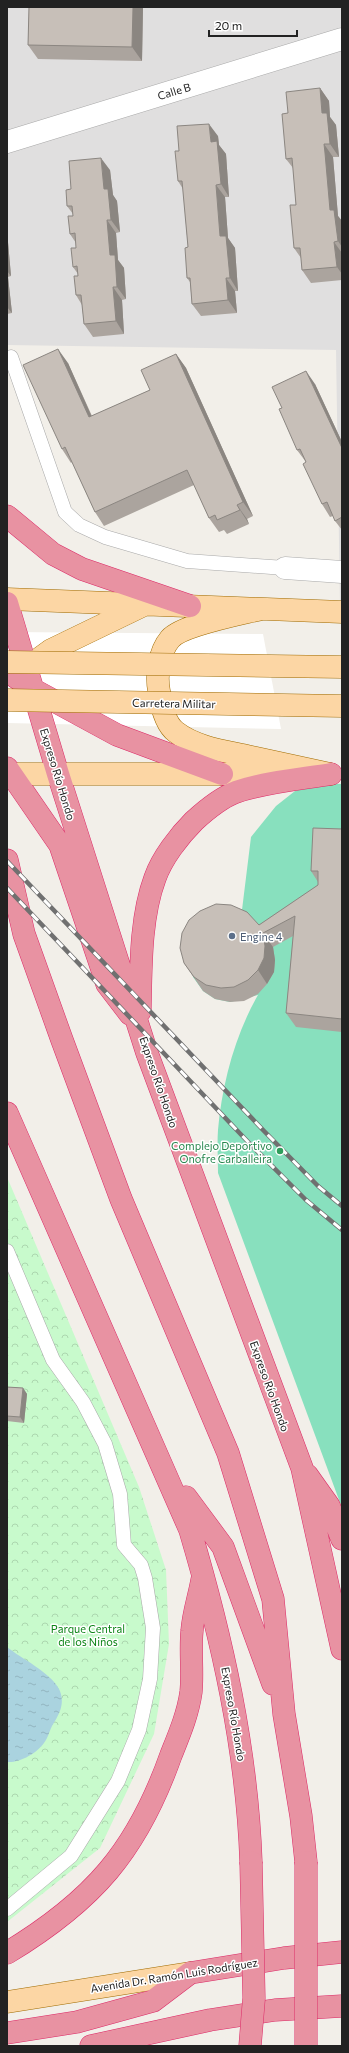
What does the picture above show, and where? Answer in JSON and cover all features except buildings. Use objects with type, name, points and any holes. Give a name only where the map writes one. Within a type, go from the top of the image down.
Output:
[{"type":"highway","points":[[7,516],[54,554],[82,569],[190,606]]},
{"type":"highway","name":"Expreso Río Hondo","points":[[7,603],[12,672],[34,690],[58,774],[147,1053],[302,1468],[342,1649]]},
{"type":"highway","points":[[34,690],[117,735],[222,774]]},
{"type":"highway","points":[[9,772],[60,845],[107,984],[139,1026]]},
{"type":"highway","points":[[139,1026],[143,944],[148,901],[155,878],[184,831],[208,808],[235,793],[255,787],[337,774]]},
{"type":"highway","points":[[7,860],[24,934],[62,1040],[121,1199],[228,1453],[273,1599],[284,1714],[301,1816],[306,1862],[306,2046]]},
{"type":"highway","name":"Expreso Río Hondo","points":[[7,1113],[190,1530],[203,1573],[228,1677],[244,1766],[250,1819],[254,1998],[250,2046]]},
{"type":"highway","points":[[162,1466],[223,1547],[284,1714]]},
{"type":"highway","points":[[302,1468],[330,1506],[342,1539]]},
{"type":"highway","points":[[7,1953],[39,1933],[81,1901],[106,1876],[136,1834],[167,1768],[185,1717],[191,1692],[192,1630],[203,1573]]},
{"type":"highway","name":"Avenida Dr. Ramón Luis Rodríguez","points":[[190,1973],[284,1958],[342,1952]]},
{"type":"highway","points":[[7,2033],[77,2022],[153,2001],[190,1973]]},
{"type":"highway","points":[[90,2046],[210,2020],[275,2010],[342,2006]]},
{"type":"main road","points":[[7,600],[342,612]]},
{"type":"main road","points":[[12,672],[51,650],[147,604]]},
{"type":"main road","points":[[261,609],[192,627],[170,638],[163,651],[159,672],[158,688],[165,716],[175,732],[191,741],[212,748],[337,774]]},
{"type":"main road","points":[[12,672],[342,667]]},
{"type":"main road","name":"Carretera Militar","points":[[7,700],[342,706]]},
{"type":"main road","points":[[9,772],[58,774],[337,774]]},
{"type":"main road","name":"Avenida Dr. Ramón Luis Rodríguez","points":[[7,2002],[190,1973]]},
{"type":"street","name":"Calle B","points":[[7,142],[342,39]]},
{"type":"street","points":[[285,568],[342,572]]},
{"type":"lane","points":[[11,357],[65,512],[79,525],[105,537],[187,561],[285,568]]},
{"type":"lane","points":[[7,1251],[53,1360],[83,1402],[105,1444],[120,1494],[124,1546],[141,1564],[145,1578],[153,1628],[150,1679],[139,1730],[118,1781],[71,1856],[7,1909]]},
{"type":"shaded area","points":[[7,7],[342,7],[342,606],[340,606],[336,350],[7,345]]},
{"type":"green space","name":"Complejo Deportivo Onofre Carballeira","points":[[318,783],[342,784],[342,1508],[218,1173],[218,1130],[226,1078],[236,1043],[258,995],[230,1002],[215,999],[203,991],[193,977],[190,962],[241,918],[251,837],[276,806],[295,791]]},
{"type":"green space","name":"Parque Central de los Niños","points":[[7,1177],[139,1487],[166,1570],[169,1644],[154,1734],[100,1848],[7,1922]]},
{"type":"water","points":[[7,1647],[43,1671],[55,1683],[59,1689],[62,1699],[61,1709],[47,1739],[41,1747],[33,1754],[12,1762],[7,1762]]},
{"type":"pier","points":[[7,632],[263,634],[281,729],[7,723]]},
{"type":"railway","points":[[7,861],[264,1131],[318,1186],[342,1206]]},
{"type":"railway","points":[[7,888],[250,1144],[306,1200],[342,1230]]},
{"type":"place","name":"Engine 4","points":[[232,936]]},
{"type":"place","name":"Complejo Deportivo Onofre Carballeira","points":[[280,1151]]}]
